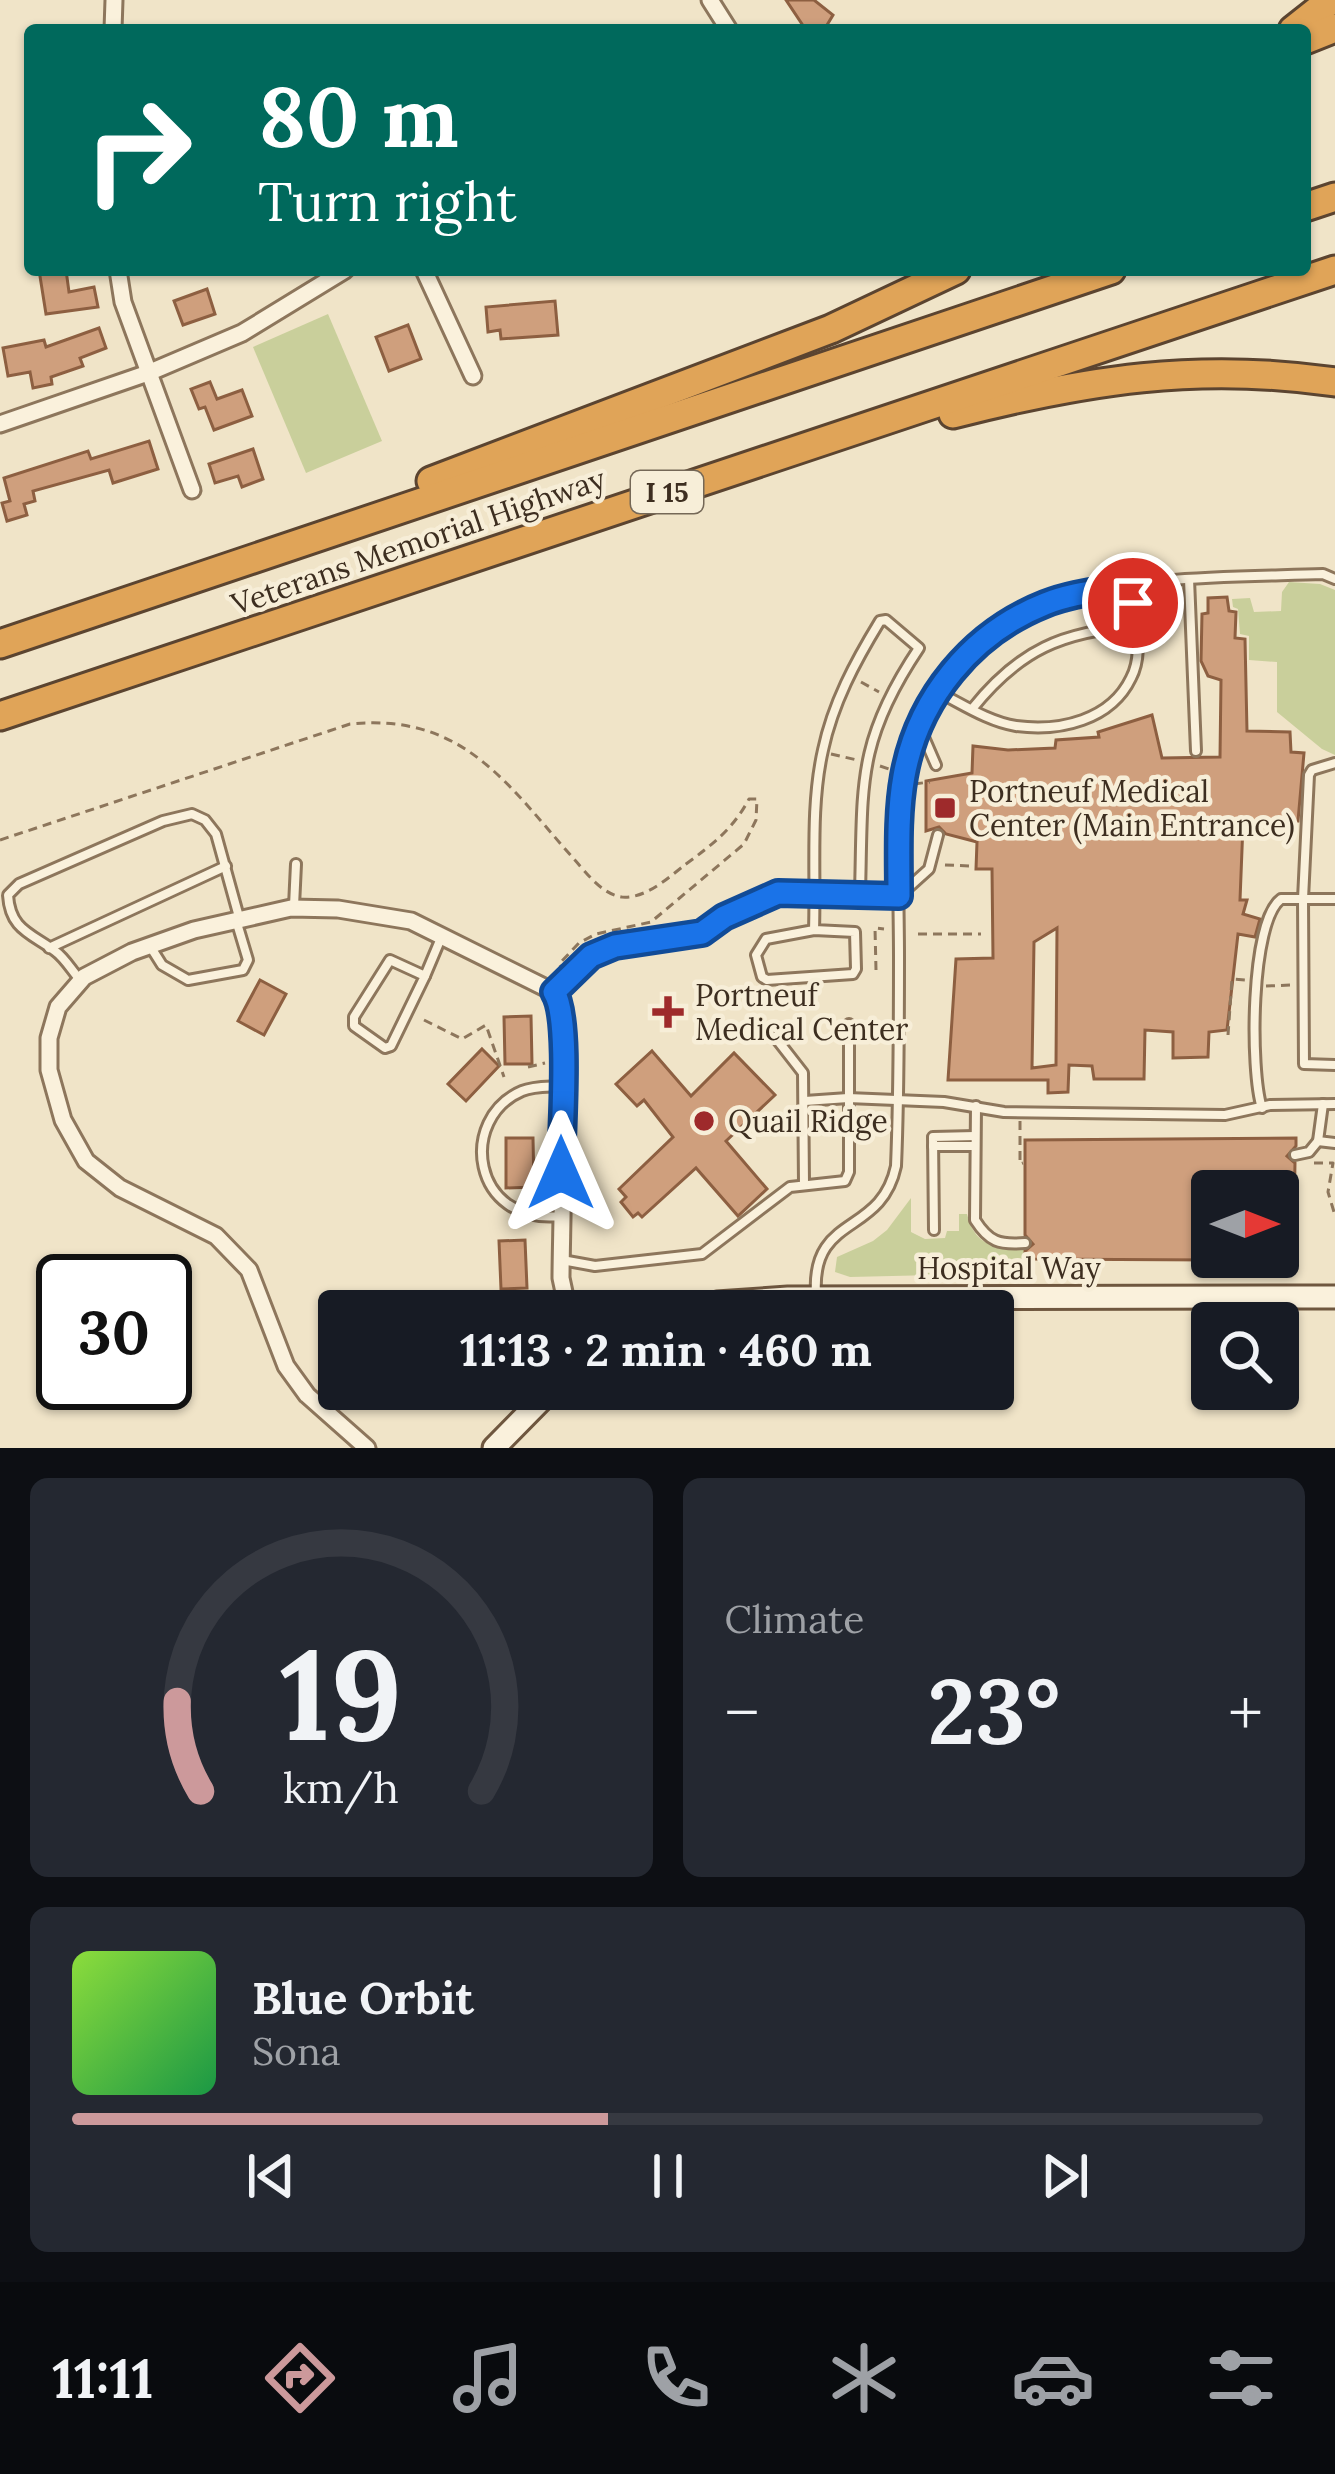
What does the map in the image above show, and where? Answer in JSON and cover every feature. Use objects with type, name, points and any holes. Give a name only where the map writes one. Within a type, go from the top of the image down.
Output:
[{"type":"highway","points":[[1301,24],[1331,0]]},
{"type":"highway","name":"Veterans Memorial Highway","points":[[0,716],[1335,270]]},
{"type":"highway","points":[[289,548],[318,523],[831,329],[943,276]]},
{"type":"highway","name":"Veterans Memorial Highway","points":[[0,644],[1093,276]]},
{"type":"highway","points":[[819,440],[1097,381],[1180,372],[1283,374],[1335,382]]},
{"type":"street","points":[[119,276],[123,302],[192,490]]},
{"type":"street","points":[[0,424],[148,373],[242,333],[335,276]]},
{"type":"street","points":[[427,276],[473,376]]},
{"type":"street","points":[[367,1448],[307,1395],[286,1366],[248,1270],[217,1236],[120,1188],[86,1161],[63,1120],[49,1070],[49,1038],[58,1006],[81,981],[150,946],[237,918],[294,908],[338,909],[411,921],[554,992],[560,1001],[565,1290]]},
{"type":"street","name":"Hospital Way","points":[[1014,1298],[1335,1298]]},
{"type":"street","points":[[503,1445],[534,1410]]},
{"type":"lane","points":[[816,1290],[825,1244],[876,1208],[892,1182],[899,1100],[903,782],[919,726],[938,692],[966,654],[1009,620],[1050,602],[1135,584],[1190,579],[1323,574],[1335,579]]},
{"type":"lane","points":[[1190,579],[1196,751]]},
{"type":"lane","points":[[938,692],[1015,726],[1099,716],[1132,678],[1135,584]]},
{"type":"lane","points":[[814,930],[822,751],[848,673],[880,621],[886,620],[919,648],[889,693],[865,762],[860,893]]},
{"type":"lane","points":[[972,709],[994,682],[1055,640],[1137,626]]},
{"type":"lane","points":[[919,726],[936,765]]},
{"type":"lane","points":[[1335,763],[1309,775],[1303,898],[1304,1064],[1335,1065]]},
{"type":"lane","points":[[81,981],[49,947],[13,921],[8,895],[19,884],[179,815],[192,814],[206,820],[216,834],[248,960],[242,970],[188,980],[162,965],[150,946]]},
{"type":"lane","points":[[554,992],[591,956],[615,946],[702,933],[762,898],[815,891],[899,896],[928,869],[938,835]]},
{"type":"lane","points":[[294,908],[296,864]]},
{"type":"lane","points":[[49,947],[226,866]]},
{"type":"lane","points":[[1262,1108],[1255,1088],[1255,992],[1269,910],[1281,899],[1335,899]]},
{"type":"lane","points":[[814,930],[855,932],[853,974],[762,977],[755,955],[766,939],[814,930]]},
{"type":"lane","points":[[425,976],[399,962],[385,963],[358,1007],[354,1026],[385,1048],[391,1046],[425,976],[441,937]]},
{"type":"lane","points":[[561,1260],[595,1267],[702,1254],[790,1187],[845,1181],[849,1172],[849,1024]]},
{"type":"lane","points":[[775,1036],[803,1073],[804,1184]]},
{"type":"lane","points":[[561,1086],[531,1088],[513,1096],[494,1116],[482,1148],[484,1172],[493,1192],[511,1208],[538,1218],[561,1216]]},
{"type":"lane","points":[[805,1102],[848,1098],[1004,1112],[1226,1115],[1335,1104]]},
{"type":"lane","points":[[1295,1155],[1309,1152],[1318,1142],[1323,1104]]},
{"type":"lane","points":[[976,1106],[975,1220],[996,1243],[1025,1243]]},
{"type":"lane","points":[[934,1230],[933,1141],[975,1141]]},
{"type":"lane","points":[[1318,1142],[1335,1143]]},
{"type":"path","points":[[854,678],[881,693]]},
{"type":"path","points":[[0,840],[350,724],[371,722],[419,727],[454,738],[480,759],[589,876],[621,897],[661,884],[728,832],[749,799],[757,800],[756,820],[745,844],[651,922],[596,934],[579,944],[559,964],[563,969]]},
{"type":"path","points":[[830,754],[859,760]]},
{"type":"path","points":[[872,764],[890,769],[893,781]]},
{"type":"path","points":[[912,784],[930,782]]},
{"type":"path","points":[[943,865],[972,866]]},
{"type":"path","points":[[876,970],[875,928],[892,930]]},
{"type":"path","points":[[918,934],[981,934]]},
{"type":"path","points":[[1228,1035],[1232,979],[1249,980]]},
{"type":"path","points":[[1264,986],[1295,984]]},
{"type":"path","points":[[424,1020],[462,1039],[486,1025],[504,1077]]},
{"type":"path","points":[[528,1067],[545,1063]]},
{"type":"path","points":[[1020,1120],[1023,1163]]},
{"type":"path","points":[[1306,1164],[1334,1163],[1328,1192],[1334,1212]]},
{"type":"green space","points":[[328,314],[382,441],[306,473],[253,347]]},
{"type":"green space","points":[[1289,582],[1335,590],[1335,755],[1277,712],[1277,662],[1249,660],[1249,636],[1240,634],[1238,609],[1232,599],[1250,598],[1254,612],[1281,611],[1282,592]]},
{"type":"green space","points":[[911,1198],[911,1232],[925,1239],[945,1238],[947,1231],[959,1231],[959,1214],[967,1214],[980,1239],[1024,1248],[1023,1273],[850,1277],[835,1272],[837,1257],[887,1230]]},
{"type":"building","points":[[786,0],[814,0],[833,15],[828,24],[802,24]]},
{"type":"building","points":[[40,276],[67,276],[69,292],[94,287],[98,307],[46,314]]},
{"type":"building","points":[[207,289],[215,314],[183,325],[174,301]]},
{"type":"building","points":[[555,301],[558,335],[501,339],[500,330],[488,332],[486,307]]},
{"type":"building","points":[[408,325],[421,359],[389,371],[376,337]]},
{"type":"building","points":[[99,328],[106,348],[80,358],[83,366],[51,377],[52,384],[33,388],[30,372],[8,376],[3,348],[44,340],[46,347]]},
{"type":"building","points":[[210,382],[217,399],[242,390],[252,416],[214,430],[191,389]]},
{"type":"building","points":[[149,441],[158,469],[113,483],[109,470],[33,491],[35,501],[24,504],[27,515],[7,521],[2,503],[10,501],[4,478],[88,451],[91,459]]},
{"type":"building","points":[[253,449],[263,479],[242,487],[238,476],[215,483],[209,464]]},
{"type":"building","name":"Portneuf Medical Center","points":[[1227,597],[1229,611],[1236,612],[1235,638],[1245,639],[1247,731],[1290,732],[1291,752],[1304,753],[1298,821],[1243,824],[1240,900],[1247,900],[1243,914],[1260,919],[1255,937],[1238,934],[1227,1030],[1209,1032],[1208,1057],[1173,1058],[1173,1032],[1145,1030],[1144,1079],[1094,1079],[1092,1066],[1069,1065],[1068,1092],[1048,1093],[1048,1080],[948,1080],[956,959],[993,958],[992,869],[976,869],[977,842],[946,834],[939,827],[926,831],[926,781],[972,773],[973,746],[1055,748],[1056,740],[1099,737],[1098,732],[1152,715],[1162,758],[1220,757],[1221,680],[1208,676],[1201,661],[1202,614],[1208,613],[1208,598]],"holes":[[[1057,928],[1056,1065],[1032,1068],[1034,942]]]},
{"type":"building","points":[[260,980],[286,994],[264,1035],[238,1021]]},
{"type":"building","points":[[531,1016],[532,1064],[505,1064],[504,1017]]},
{"type":"building","points":[[482,1049],[499,1066],[466,1101],[448,1084]]},
{"type":"building","name":"Quail Ridge","points":[[652,1051],[691,1096],[734,1053],[775,1095],[726,1141],[767,1189],[738,1216],[696,1168],[642,1217],[638,1213],[633,1217],[621,1202],[626,1197],[619,1189],[673,1137],[644,1100],[637,1106],[616,1084]]},
{"type":"building","points":[[506,1138],[533,1138],[534,1187],[506,1188]]},
{"type":"building","points":[[1296,1138],[1287,1156],[1295,1170],[1191,1170],[1191,1260],[1025,1259],[1025,1251],[1033,1244],[1025,1235],[1025,1140]]},
{"type":"building","points":[[525,1240],[527,1288],[501,1289],[499,1241]]},
{"type":"place","name":"Portneuf Medical Center (Main Entrance)","points":[[945,808]]},
{"type":"place","name":"Portneuf Medical Center","points":[[668,1012]]},
{"type":"place","name":"Quail Ridge","points":[[704,1121]]},
{"type":"route","points":[[561,1173],[562,1044],[560,1001],[554,992],[591,956],[615,946],[702,933],[724,917],[778,893],[899,896],[900,814],[910,751],[928,707],[966,654],[1009,620],[1050,602],[1135,584],[1133,603]]}]
